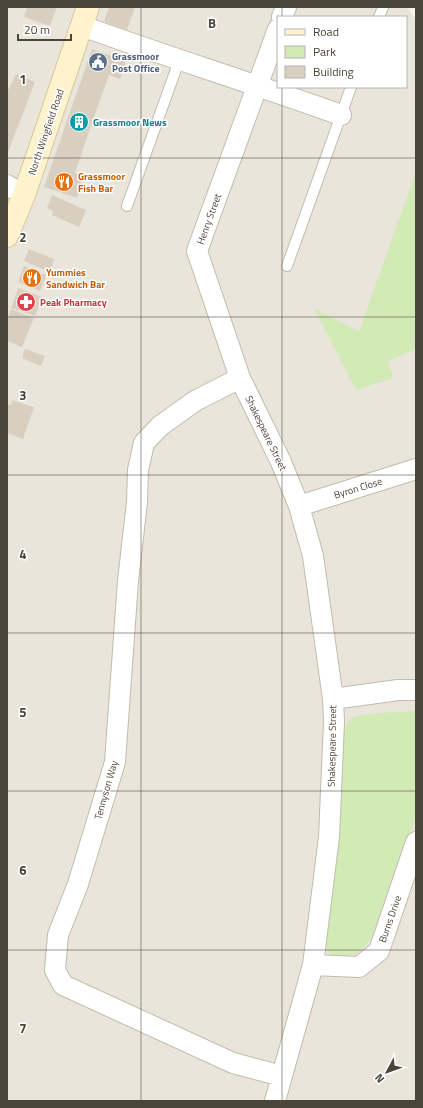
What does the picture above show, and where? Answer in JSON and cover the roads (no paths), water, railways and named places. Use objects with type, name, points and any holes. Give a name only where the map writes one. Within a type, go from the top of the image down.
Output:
[{"type":"main road","name":"North Wingfield Road","points":[[7,236],[15,190],[85,17]]},
{"type":"street","points":[[85,17],[179,61],[258,85],[341,115]]},
{"type":"street","name":"Henry Street","points":[[240,378],[197,251],[277,32]]},
{"type":"street","name":"Shakespeare Street","points":[[240,378],[281,462],[299,506],[313,556],[333,699],[334,722],[329,837],[312,965],[274,1101]]},
{"type":"street","name":"Tennyson Way","points":[[240,378],[195,401],[160,426],[144,443],[138,470],[137,502],[128,581],[115,762],[78,884],[58,935],[55,970],[63,985],[233,1063],[282,1076]]},
{"type":"street","name":"Byron Close","points":[[299,506],[416,469]]},
{"type":"street","points":[[333,699],[398,690],[416,690]]},
{"type":"street","name":"Burns Drive","points":[[312,965],[359,967],[379,951],[415,851]]},
{"type":"lane","points":[[127,206],[179,61]]},
{"type":"lane","points":[[287,266],[352,88]]},
{"type":"place","name":"Grassmoor Post Office","points":[[98,62]]},
{"type":"place","name":"Grassmoor News","points":[[79,122]]},
{"type":"place","name":"Grassmoor Fish Bar","points":[[64,182]]},
{"type":"place","name":"Yummies Sandwich Bar","points":[[32,278]]},
{"type":"place","name":"Peak Pharmacy","points":[[26,302]]}]
